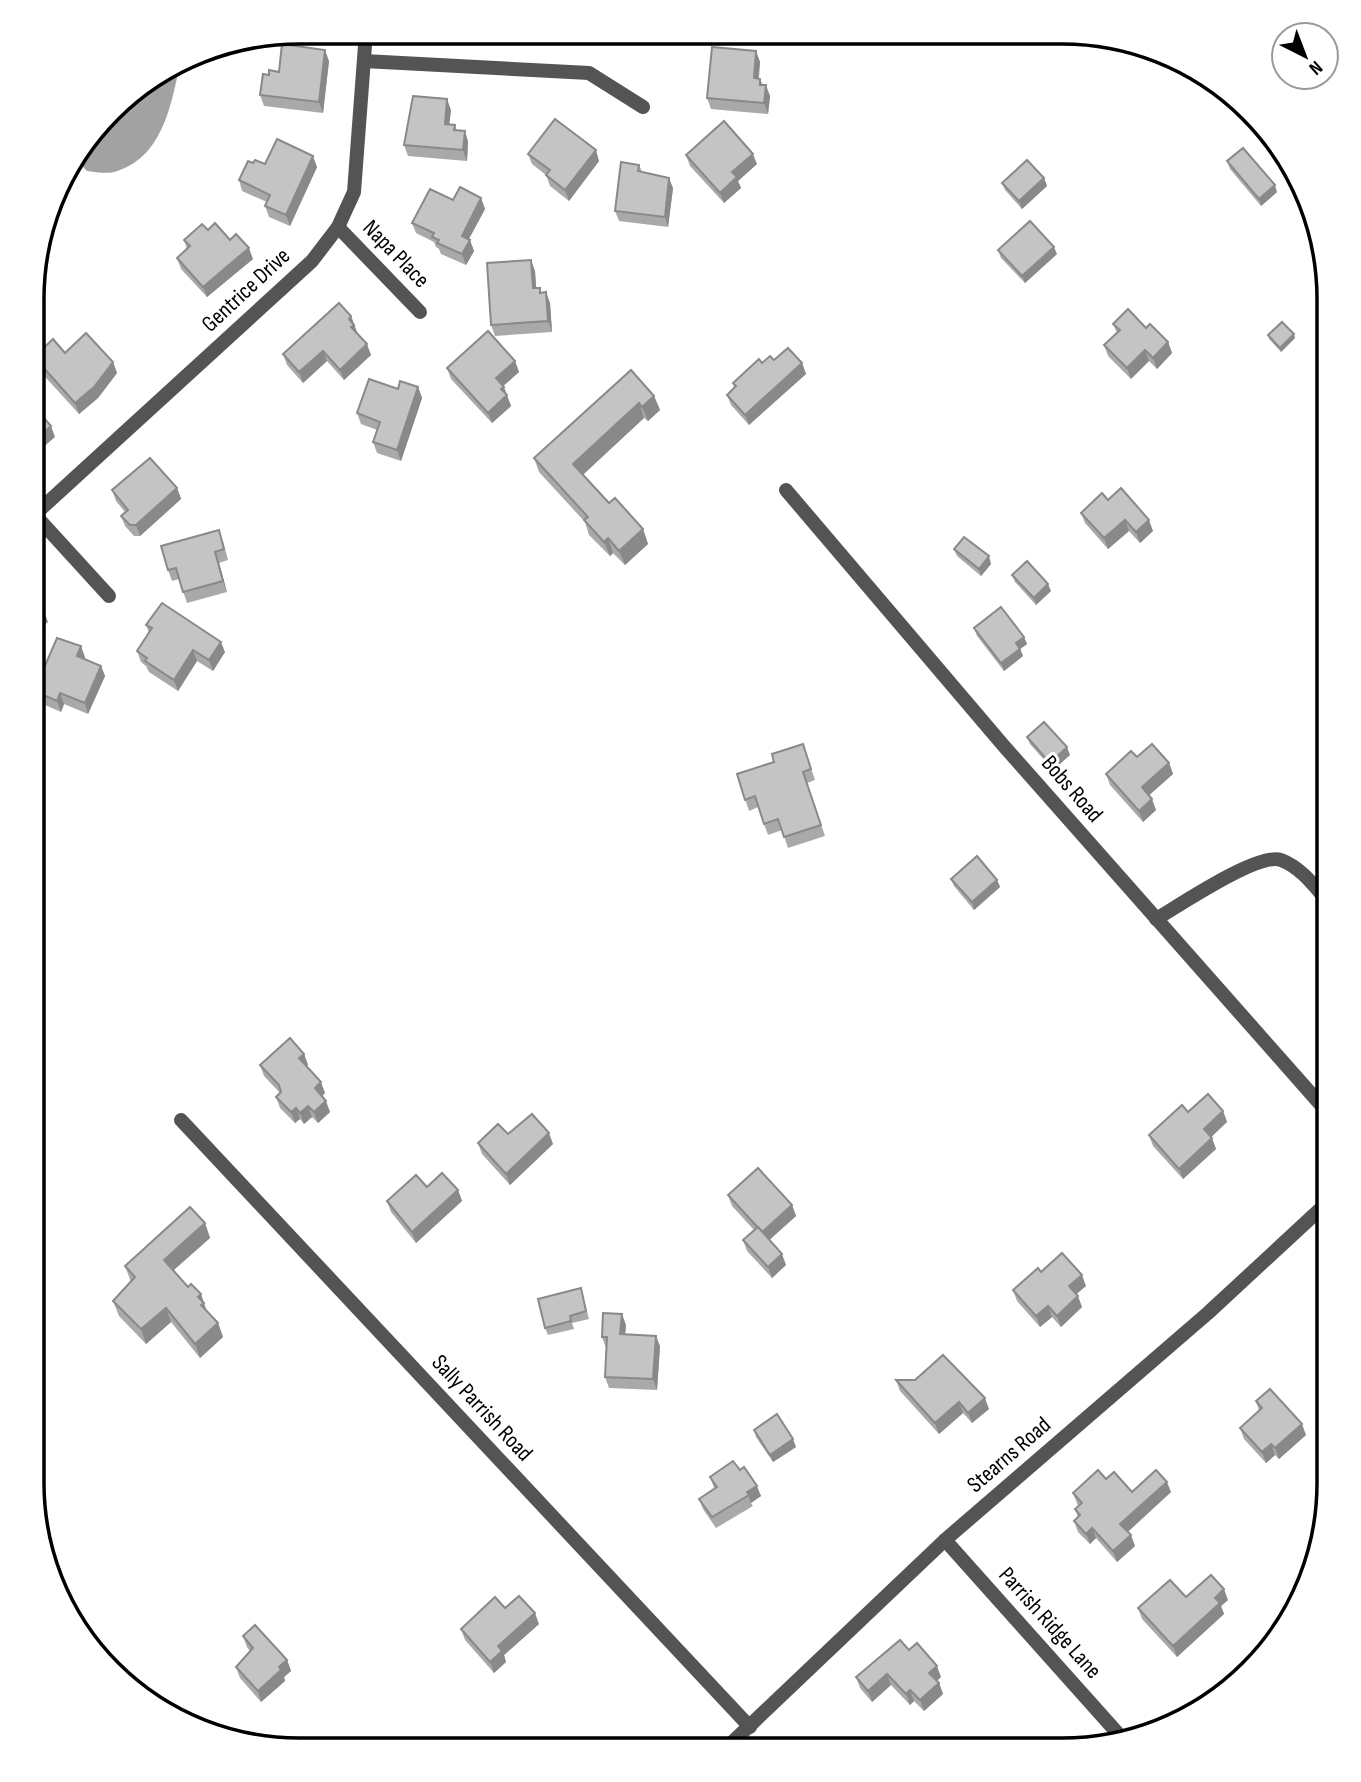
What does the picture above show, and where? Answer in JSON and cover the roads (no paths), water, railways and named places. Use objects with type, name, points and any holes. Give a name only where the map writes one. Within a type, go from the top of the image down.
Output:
[{"type":"street","name":"Gentrice Drive","points":[[44,506],[312,261],[338,227],[354,192],[365,44]]},
{"type":"street","points":[[364,61],[589,73],[643,107]]},
{"type":"street","name":"Napa Place","points":[[338,227],[421,312]]},
{"type":"street","name":"Bobs Road","points":[[786,490],[1003,745],[1317,1100]]},
{"type":"street","points":[[44,526],[109,596]]},
{"type":"street","points":[[1156,919],[1257,862],[1279,859],[1303,873],[1317,889]]},
{"type":"street","name":"Sally Parrish Road","points":[[181,1120],[750,1727]]},
{"type":"street","name":"Stearns Road","points":[[737,1738],[945,1540],[1208,1312],[1317,1212]]},
{"type":"street","name":"Parrish Ridge Lane","points":[[945,1540],[1117,1732]]}]
